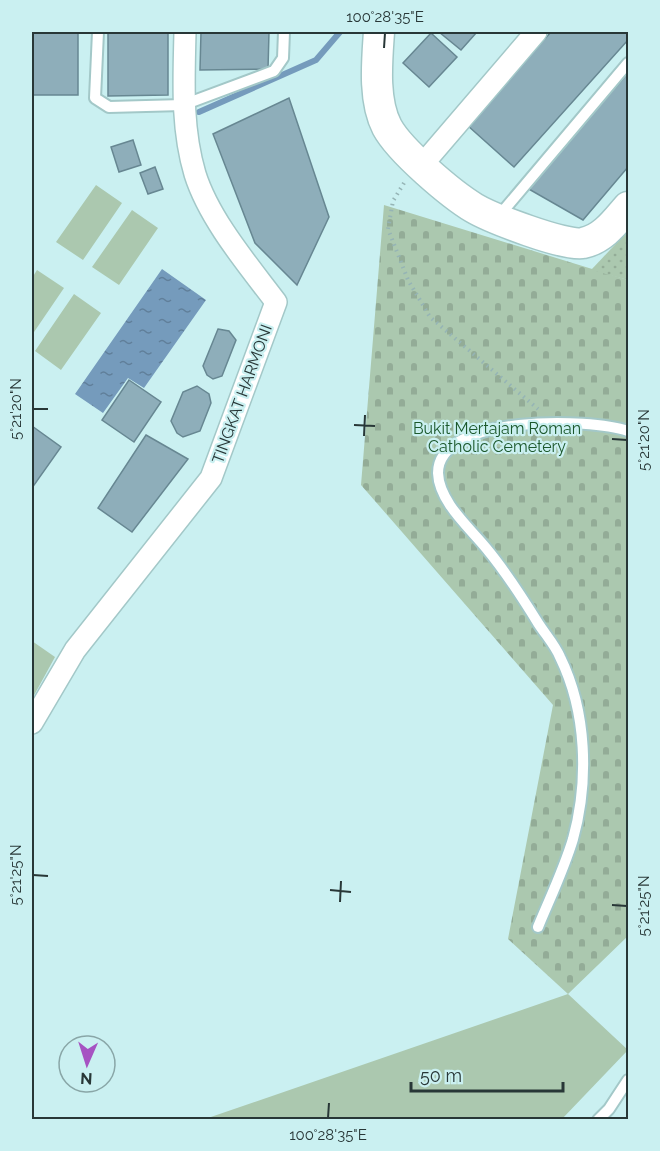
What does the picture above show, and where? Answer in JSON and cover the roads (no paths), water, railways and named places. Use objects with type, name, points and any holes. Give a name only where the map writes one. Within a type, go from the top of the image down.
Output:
[{"type":"street","name":"TINGKAT HARMONI","points":[[32,723],[75,650],[211,478],[276,302],[225,233],[196,174],[183,105],[185,32]]},
{"type":"street","points":[[379,32],[377,65],[379,97],[387,126],[401,145],[422,165],[475,208],[556,240],[580,244],[600,238],[628,207]]},
{"type":"street","points":[[422,165],[536,32]]},
{"type":"lane","points":[[98,32],[95,98],[109,107],[183,105],[274,71],[283,58],[284,32]]},
{"type":"lane","points":[[498,218],[628,63]]},
{"type":"lane","points":[[538,927],[574,837],[582,789],[584,744],[575,701],[560,657],[503,569],[452,506],[442,490],[438,473],[443,456],[453,445],[490,429],[554,423],[597,425],[628,431]]},
{"type":"lane","points":[[598,1119],[609,1109],[628,1080]]},
{"type":"water","points":[[162,269],[206,300],[144,388],[128,378],[103,413],[75,394]]},
{"type":"waterway","points":[[199,112],[316,60],[340,32]]},
{"type":"park label","name":"Bukit Mertajam Roman Catholic Cemetery","points":[[497,437]]}]
